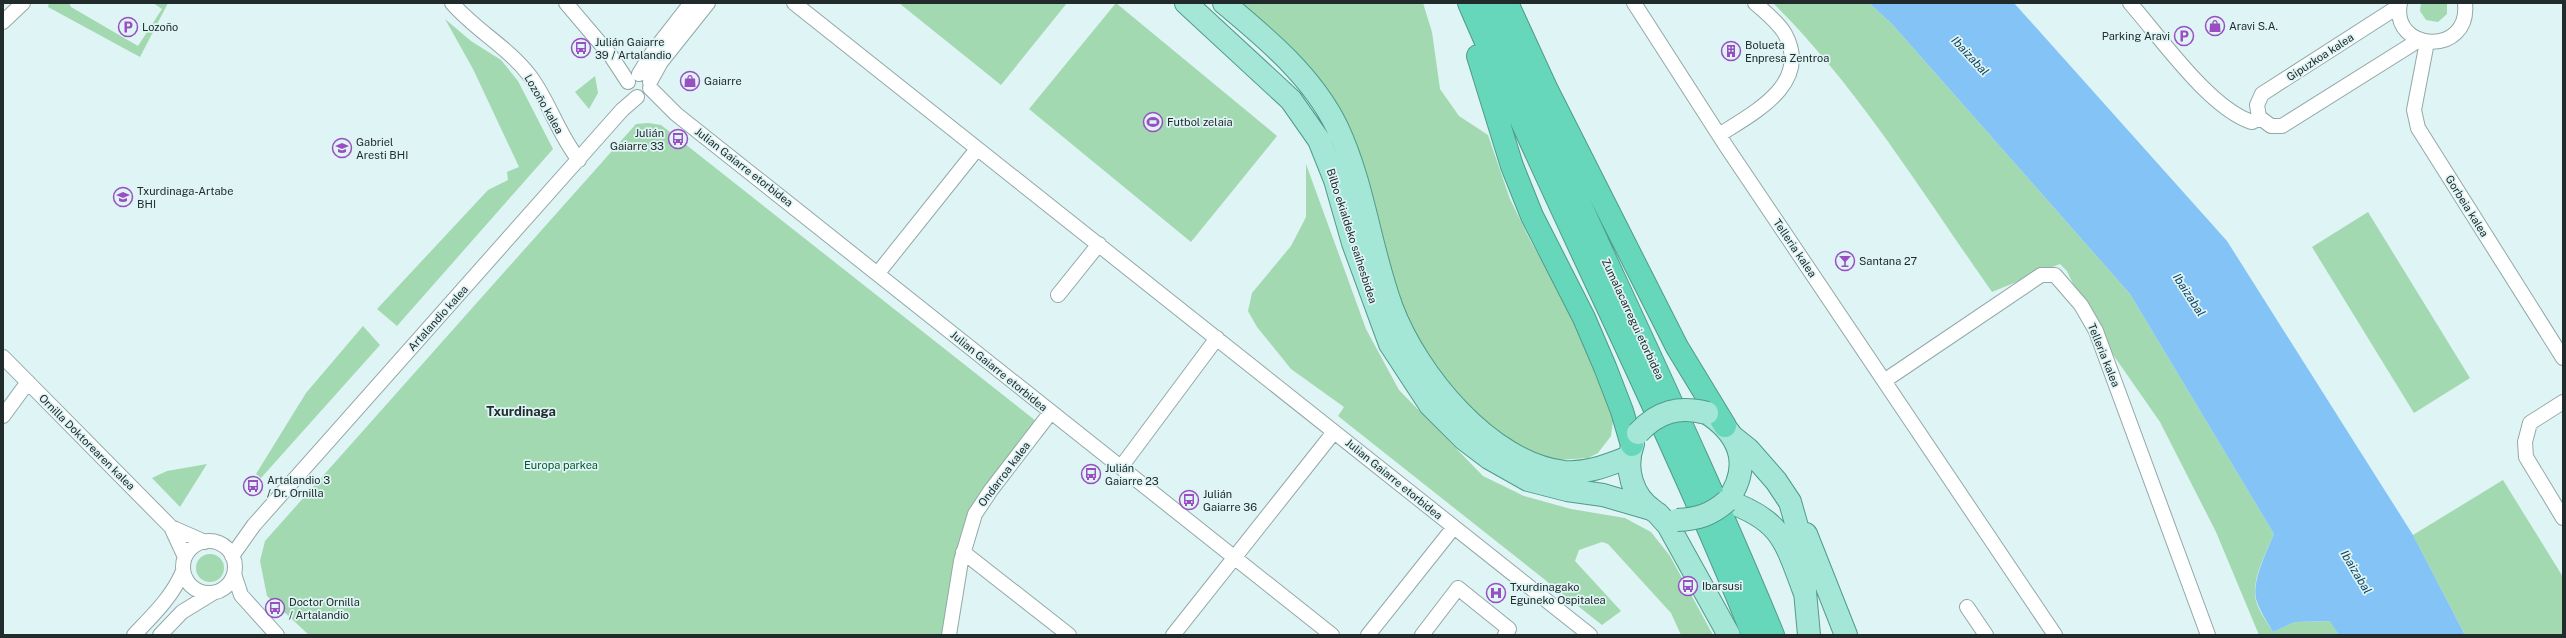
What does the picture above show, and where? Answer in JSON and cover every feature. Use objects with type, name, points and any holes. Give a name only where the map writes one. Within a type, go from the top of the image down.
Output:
[{"type":"highway","points":[[1456,3],[1481,64],[1512,166],[1532,216],[1584,318],[1605,367],[1633,445]]},
{"type":"highway","name":"Zumalacarregui etorbidea","points":[[1490,3],[1605,260],[1680,442],[1753,635]]},
{"type":"highway","points":[[1507,3],[1547,90],[1677,347],[1729,431]]},
{"type":"highway","name":"Zumalacarregui etorbidea","points":[[1473,11],[1581,254],[1680,442],[1774,635]]},
{"type":"main road","name":"Bilbo ekialdeko saihesbidea","points":[[1186,3],[1291,100],[1319,140],[1335,180],[1353,243],[1390,344],[1430,405],[1464,439],[1489,458],[1528,480],[1567,490],[1603,495],[1662,514]]},
{"type":"main road","name":"Bilbo ekialdeko saihesbidea","points":[[1224,3],[1295,68],[1320,98],[1336,126],[1352,166],[1381,276],[1400,328],[1414,353],[1443,393],[1472,424],[1491,439],[1542,466],[1576,472],[1590,470],[1633,445]]},
{"type":"main road","points":[[1729,635],[1662,514],[1640,498],[1633,486],[1629,468],[1633,445],[1650,421],[1667,411],[1690,409],[1707,413],[1748,449],[1776,481],[1790,502],[1814,550],[1843,628]]},
{"type":"main road","points":[[1662,514],[1698,519],[1716,511],[1727,501],[1737,484],[1740,470],[1738,450],[1729,431]]},
{"type":"main road","points":[[1727,501],[1758,514],[1773,524],[1788,546],[1804,591]]},
{"type":"main road","points":[[1790,502],[1800,537],[1809,635]]},
{"type":"street","points":[[3,22],[23,3]]},
{"type":"street","name":"Lozoño kalea","points":[[452,3],[465,18],[511,55],[530,77],[568,146],[579,160]]},
{"type":"street","name":"Julian Gaiarre etorbidea","points":[[566,3],[611,56],[639,85],[878,273],[1332,635]]},
{"type":"street","name":"Artalandio kalea","points":[[639,85],[652,53],[691,3]]},
{"type":"street","name":"Artalandio kalea","points":[[232,556],[254,525],[579,160],[622,110],[639,85],[661,62],[708,3]]},
{"type":"street","name":"Julian Gaiarre etorbidea","points":[[794,3],[1454,527],[1572,630],[1590,635]]},
{"type":"street","name":"Telleria kalea","points":[[1634,3],[1719,135],[2055,635]]},
{"type":"street","points":[[1719,135],[1767,104],[1778,93],[1787,79],[1791,62],[1790,46],[1785,34],[1755,3]]},
{"type":"street","points":[[2130,3],[2211,97],[2242,118],[2252,122],[2260,118],[2271,126],[2282,126],[2423,41],[2443,41],[2457,32],[2465,18],[2465,3]]},
{"type":"street","points":[[2399,5],[2404,26],[2423,41]]},
{"type":"street","name":"Gipuzkoa kalea","points":[[2260,118],[2257,105],[2262,94],[2399,5]]},
{"type":"street","name":"Gorbeia kalea","points":[[2423,41],[2414,110],[2418,128],[2563,358]]},
{"type":"street","points":[[878,273],[977,149]]},
{"type":"street","points":[[1058,295],[1099,244]]},
{"type":"street","name":"Telleria kalea","points":[[1884,381],[2041,275],[2055,275],[2081,305],[2096,331],[2208,635]]},
{"type":"street","points":[[1121,467],[1217,338]]},
{"type":"street","name":"Ornilla Doktorearen kalea","points":[[3,357],[171,527],[205,542]]},
{"type":"street","points":[[3,416],[28,382]]},
{"type":"street","points":[[2563,402],[2530,424],[2524,442],[2526,457],[2563,518]]},
{"type":"street","name":"Ondarroa kalea","points":[[949,635],[963,552],[975,514],[991,490],[1051,412]]},
{"type":"street","name":"Julian Gaiarre etorbidea","points":[[1173,635],[1233,557],[1334,432]]},
{"type":"street","name":"Artalandio kalea","points":[[220,544],[254,525]]},
{"type":"street","name":"Ornilla Doktorearen kalea","points":[[171,527],[184,564]]},
{"type":"street","name":"Julian Gaiarre etorbidea","points":[[1368,635],[1454,527]]},
{"type":"street","points":[[134,635],[168,598],[177,585],[184,564],[193,546],[205,542],[220,544],[232,556],[234,574],[241,596],[277,635]]},
{"type":"street","points":[[963,552],[1069,635]]},
{"type":"street","points":[[184,564],[194,588],[241,596]]},
{"type":"street","points":[[160,635],[182,612],[228,586],[234,574]]},
{"type":"street","points":[[1422,635],[1458,588],[1509,629],[1504,635]]},
{"type":"street","points":[[1967,607],[1986,635]]},
{"type":"green space","points":[[49,3],[69,3],[71,7],[138,46],[162,9],[153,3],[168,3],[140,57],[48,7]]},
{"type":"green space","points":[[899,3],[1067,3],[1001,85]]},
{"type":"green space","name":"Futbol zelaia","points":[[1116,3],[1277,136],[1191,242],[1029,109]]},
{"type":"green space","points":[[1239,3],[1423,3],[1432,32],[1440,89],[1459,116],[1488,135],[1510,199],[1531,242],[1563,297],[1614,413],[1611,436],[1598,453],[1588,458],[1558,460],[1539,454],[1511,440],[1483,421],[1437,372],[1406,320],[1360,161]]},
{"type":"green space","points":[[1773,3],[1869,3],[1892,24],[2130,294],[2274,534],[2257,576],[2255,593],[2259,609],[2273,632],[2295,622],[2331,621],[2339,635],[2259,635],[2216,532],[2160,422],[2091,323],[2067,271],[2060,264],[1992,292],[1915,180],[1861,106],[1804,36]]},
{"type":"green space","points":[[2421,3],[2447,3],[2447,14],[2438,22],[2426,20],[2420,11]]},
{"type":"green space","points":[[445,19],[471,41],[501,60],[518,81],[553,149],[397,326],[377,309],[488,190],[508,180],[507,172],[519,167],[473,69]]},
{"type":"green space","points":[[595,76],[598,93],[589,109],[575,92]]},
{"type":"green space","name":"Europa parkea","points":[[648,123],[661,125],[1041,425],[991,490],[958,559],[942,635],[309,635],[267,596],[260,561],[265,541],[636,124]]},
{"type":"green space","points":[[1306,164],[1366,329],[1399,390],[1483,476],[1524,496],[1571,509],[1625,518],[1651,532],[1670,556],[1713,635],[1681,635],[1671,613],[1608,544],[1602,542],[1579,550],[1575,561],[1621,611],[1602,625],[1338,416],[1344,407],[1291,369],[1257,327],[1248,311],[1252,293],[1291,246],[1306,217]]},
{"type":"green space","points":[[2368,212],[2470,378],[2414,413],[2312,247]]},
{"type":"green space","points":[[363,326],[380,345],[261,478],[256,474],[306,393]]},
{"type":"green space","points":[[207,464],[180,507],[152,478],[167,471]]},
{"type":"green space","points":[[2503,480],[2563,577],[2563,635],[2465,635],[2413,535]]},
{"type":"green space","points":[[210,554],[220,558],[224,568],[220,578],[210,582],[200,578],[196,568],[200,558]]},
{"type":"water","name":"Ibaizabal","points":[[1869,3],[2014,3],[2227,241],[2413,535],[2465,635],[2339,635],[2330,621],[2295,622],[2273,632],[2260,610],[2255,595],[2257,577],[2274,534],[2130,294],[1892,24]]},
{"type":"place","name":"Aravi S.A.","points":[[2215,26]]},
{"type":"place","name":"Lozoño","points":[[128,27]]},
{"type":"place","name":"Parking Aravi","points":[[2184,36]]},
{"type":"place","name":"Julián Gaiarre 39 / Artalandio","points":[[581,48]]},
{"type":"place","name":"Bolueta Enpresa Zentroa","points":[[1731,51]]},
{"type":"place","name":"Gaiarre","points":[[690,81]]},
{"type":"place","name":"Futbol zelaia","points":[[1153,122]]},
{"type":"place","name":"Julián Gaiarre 33","points":[[678,139]]},
{"type":"place","name":"Gabriel Aresti BHI","points":[[342,148]]},
{"type":"place","name":"Txurdinaga-Artabe BHI","points":[[123,197]]},
{"type":"place","name":"Santana 27","points":[[1845,261]]},
{"type":"place","name":"Julián Gaiarre 23","points":[[1091,474]]},
{"type":"place","name":"Artalandio 3 / Dr. Ornilla","points":[[253,486]]},
{"type":"place","name":"Julián Gaiarre 36","points":[[1189,500]]},
{"type":"place","name":"Ibarsusi","points":[[1688,586]]},
{"type":"place","name":"Txurdinagako Eguneko Ospitalea","points":[[1496,593]]},
{"type":"place","name":"Doctor Ornilla / Artalandio","points":[[275,608]]},
{"type":"district","name":"Txurdinaga","points":[[521,411]]}]
